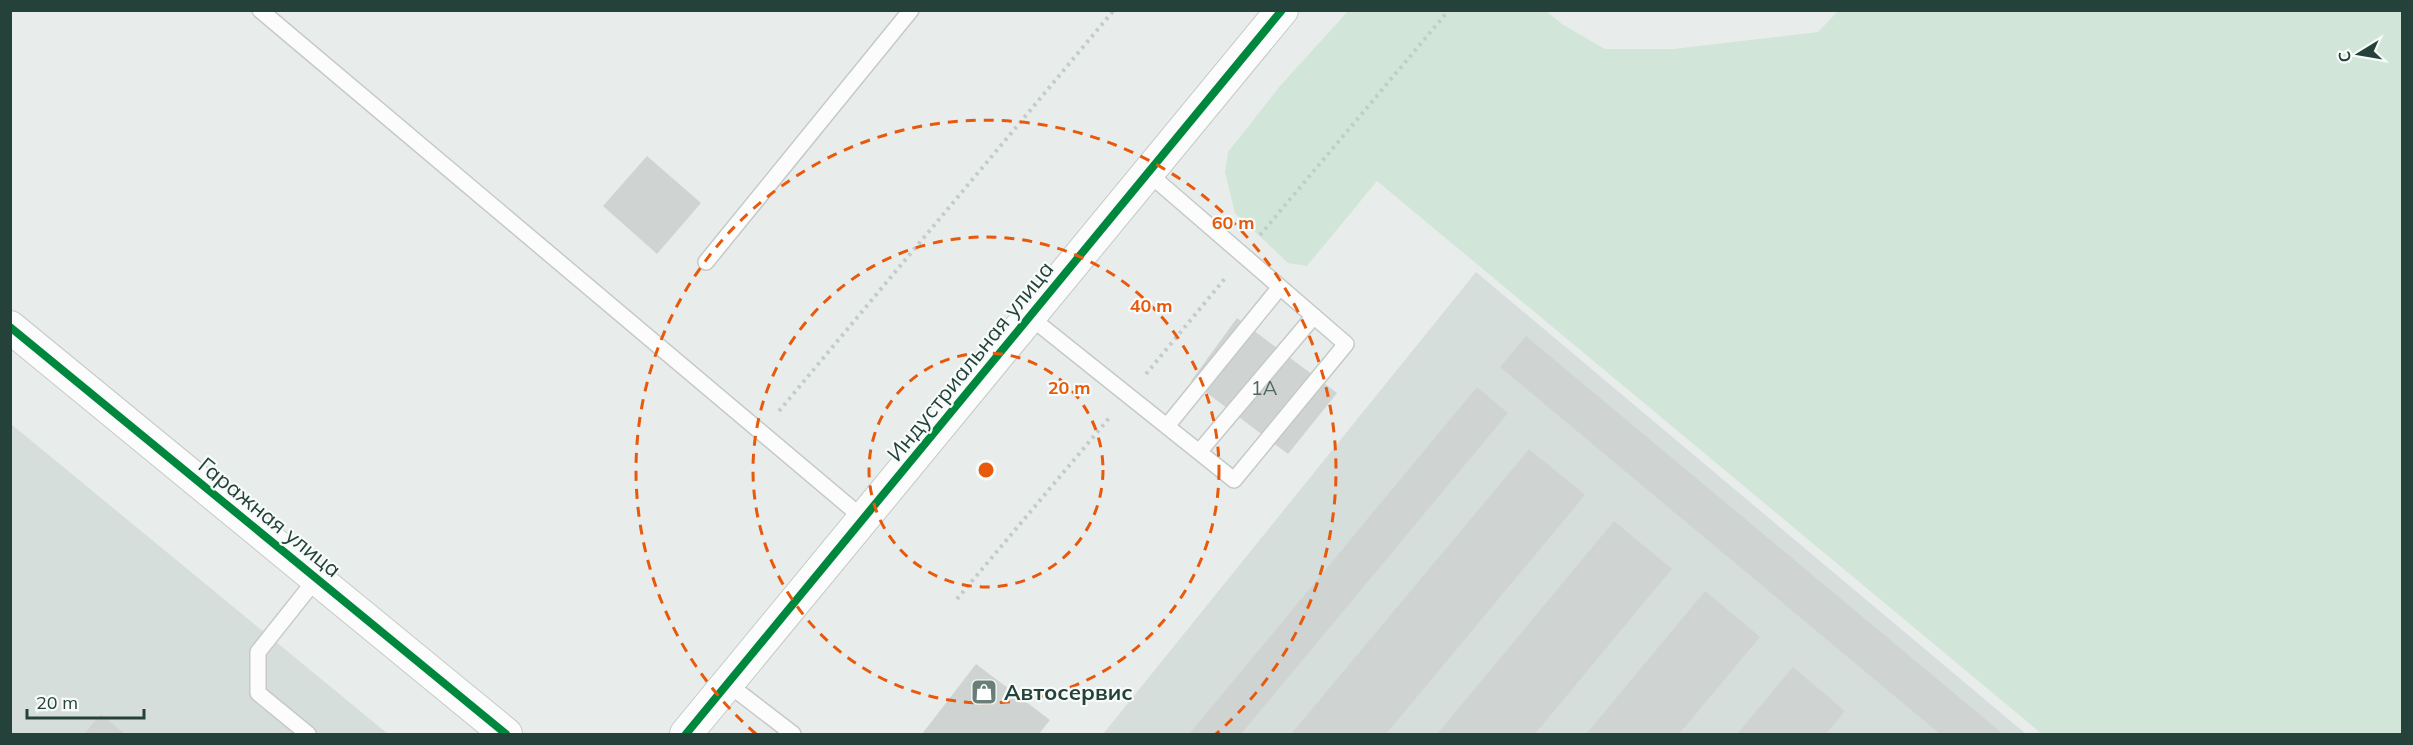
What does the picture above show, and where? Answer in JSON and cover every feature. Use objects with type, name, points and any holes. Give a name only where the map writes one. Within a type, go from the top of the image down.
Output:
[{"type":"street","name":"Индустриальная улица","points":[[686,735],[1282,10]]},
{"type":"street","name":"Гаражная улица","points":[[10,327],[506,735]]},
{"type":"lane","points":[[260,10],[864,519]]},
{"type":"lane","points":[[706,262],[911,10]]},
{"type":"lane","points":[[1030,317],[1234,480],[1346,344],[1149,173]]},
{"type":"lane","points":[[1167,426],[1280,286]]},
{"type":"lane","points":[[1199,452],[1314,316]]},
{"type":"lane","points":[[308,735],[258,693],[258,652],[316,579]]},
{"type":"lane","points":[[728,684],[794,735]]},
{"type":"path","points":[[761,433],[1114,10]]},
{"type":"path","points":[[957,599],[1449,10]]},
{"type":"shaded area","points":[[1476,272],[2026,734],[1103,734]]},
{"type":"shaded area","points":[[11,424],[388,734],[11,734]]},
{"type":"green space","points":[[1349,10],[1546,11],[1562,24],[1605,49],[1673,49],[1818,32],[1838,11],[2402,11],[2402,734],[2042,734],[1377,181],[1307,266],[1288,263],[1235,213],[1225,172],[1228,152],[1280,86]]},
{"type":"building","points":[[647,156],[701,203],[657,254],[603,206]]},
{"type":"building","points":[[1237,318],[1337,393],[1288,454],[1191,381]]},
{"type":"building","points":[[1526,336],[2003,734],[1940,734],[1500,367]]},
{"type":"building","points":[[1477,387],[1508,413],[1241,734],[1189,734]]},
{"type":"building","points":[[1529,449],[1585,495],[1386,734],[1291,734]]},
{"type":"building","points":[[1614,521],[1672,569],[1535,734],[1437,734]]},
{"type":"building","points":[[1705,591],[1760,637],[1679,734],[1586,734]]},
{"type":"building","name":"Автосервис","points":[[976,664],[1050,720],[1039,734],[922,734]]},
{"type":"building","points":[[1793,667],[1845,711],[1826,734],[1737,734]]},
{"type":"building","points":[[101,714],[125,734],[84,734]]},
{"type":"cycle path","points":[[686,734],[1282,10]]},
{"type":"cycle path","points":[[10,327],[506,734]]},
{"type":"place","name":"Автосервис","points":[[984,692]]}]
